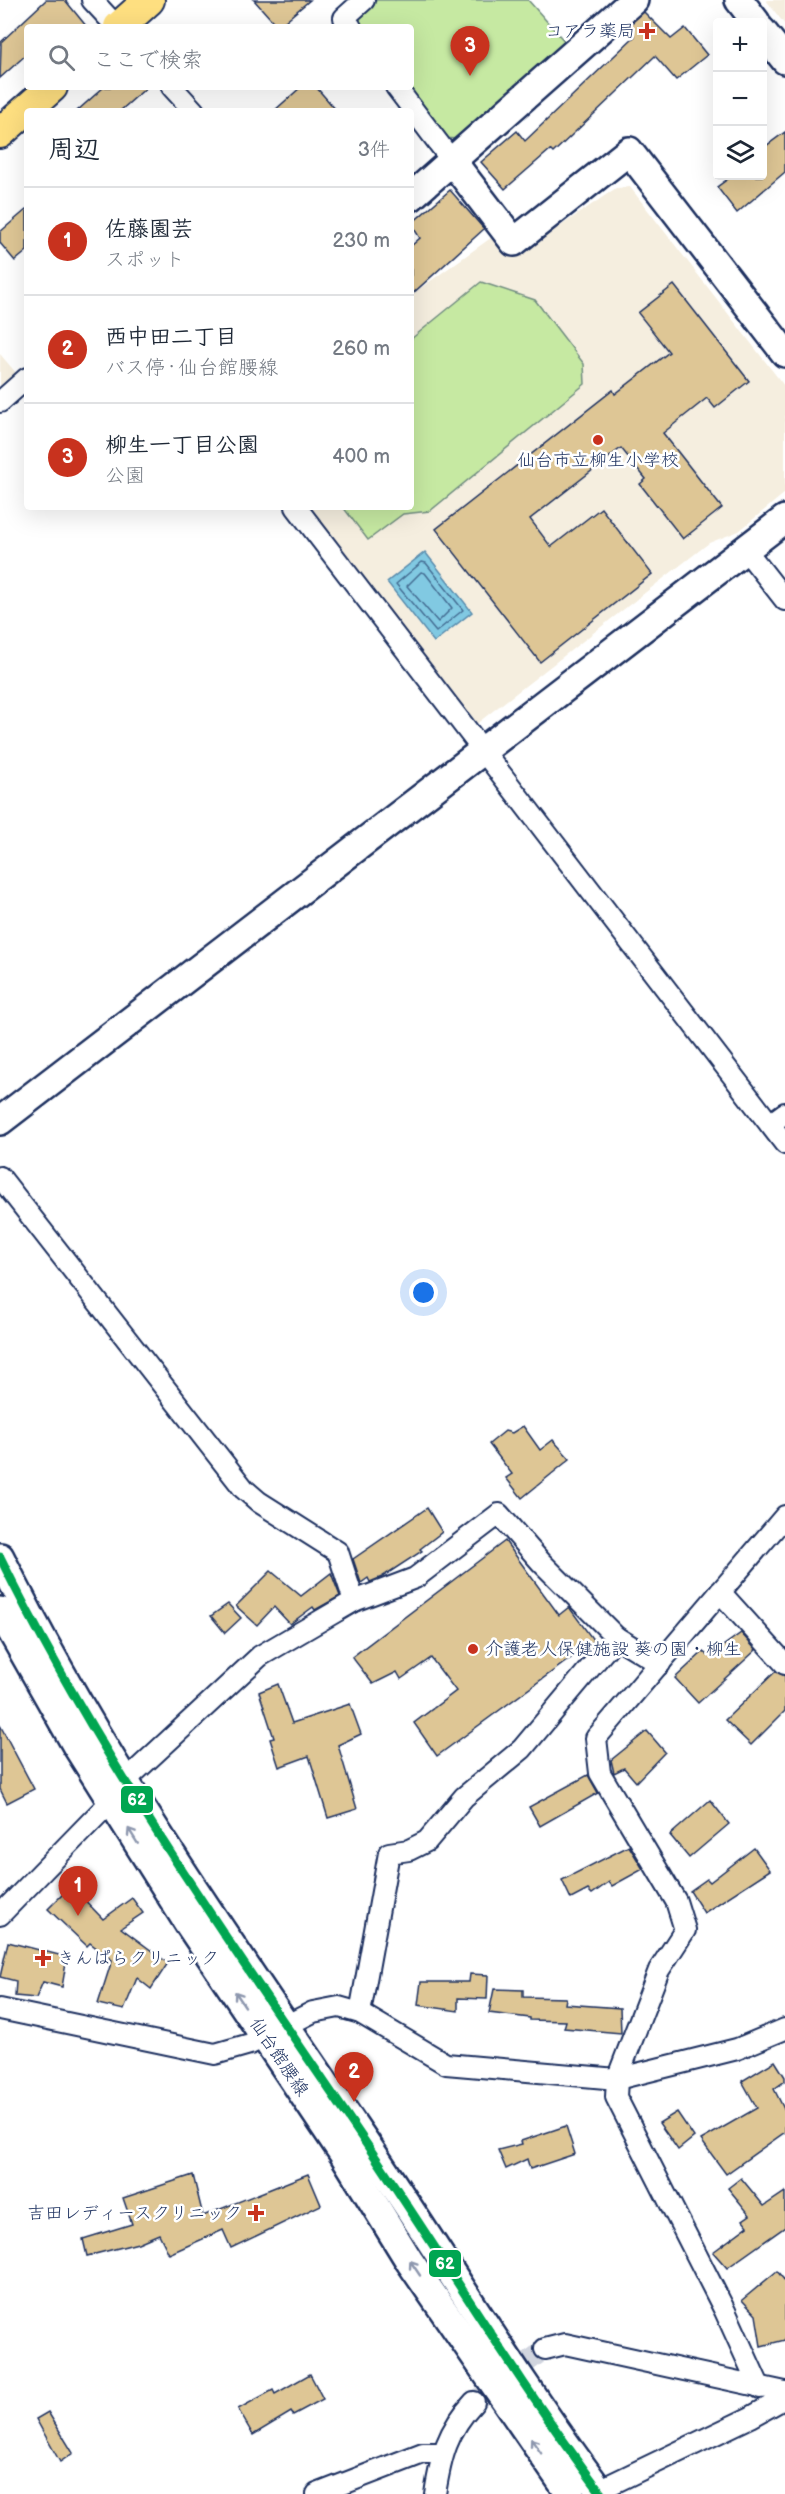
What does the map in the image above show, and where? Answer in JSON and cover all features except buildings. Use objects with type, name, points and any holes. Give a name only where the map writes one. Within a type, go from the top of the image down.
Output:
[{"type":"main road","points":[[121,24],[148,0]]},
{"type":"main road","points":[[414,194],[634,0]]},
{"type":"main road","points":[[739,0],[753,18]]},
{"type":"main road","points":[[767,37],[785,60]]},
{"type":"main road","points":[[28,108],[49,90]]},
{"type":"main road","points":[[0,133],[24,112]]},
{"type":"main road","points":[[452,161],[514,242],[628,151],[785,353]]},
{"type":"main road","points":[[0,1121],[785,519]]},
{"type":"main road","name":"仙台館腰線","points":[[0,1557],[118,1791],[188,1923],[276,2031],[445,2260],[522,2380],[599,2493]]},
{"type":"main road","name":"仙台館腰線","points":[[0,1611],[118,1791]]},
{"type":"main road","name":"仙台館腰線","points":[[276,2031],[423,2281],[570,2494]]},
{"type":"street","points":[[92,0],[115,24]]},
{"type":"street","points":[[349,24],[344,18],[364,0]]},
{"type":"street","points":[[175,90],[191,108]]},
{"type":"street","points":[[398,90],[412,108]]},
{"type":"street","points":[[414,111],[452,161]]},
{"type":"street","points":[[0,402],[24,381]]},
{"type":"street","points":[[298,510],[483,751],[777,1119],[785,1144]]},
{"type":"street","points":[[746,549],[785,600]]},
{"type":"street","points":[[0,1177],[244,1489],[259,1502],[338,1552],[354,1601]]},
{"type":"street","points":[[0,1915],[118,1791],[260,1656],[354,1601],[415,1578],[499,1514],[541,1562],[616,1637],[660,1664]]},
{"type":"street","points":[[760,2388],[725,2311],[616,2097],[617,2079],[659,1970],[685,1930],[676,1901],[600,1773],[596,1738],[785,1516]]},
{"type":"street","points":[[720,1592],[785,1664]]},
{"type":"street","points":[[360,2013],[389,1853],[409,1850],[427,1841],[464,1797],[522,1749],[616,1637]]},
{"type":"street","points":[[0,2009],[215,2054],[236,2050],[313,2012],[339,2007],[360,2013],[446,2064],[617,2079],[736,2049],[785,2029]]},
{"type":"street","points":[[545,2349],[565,2344],[785,2392]]},
{"type":"street","points":[[599,2493],[785,2398]]},
{"type":"street","points":[[435,2494],[441,2453],[460,2417],[474,2402]]},
{"type":"street","points":[[317,2494],[423,2453],[441,2453]]},
{"type":"street","points":[[363,2494],[367,2474]]},
{"type":"shaded area","points":[[766,0],[785,0],[785,25]]},
{"type":"shaded area","name":"仙台市立柳生小学校","points":[[630,187],[785,387],[785,493],[739,531],[709,543],[475,725],[311,510],[414,510],[414,293],[495,235],[515,257],[616,188]]},
{"type":"shaded area","points":[[0,354],[17,374],[0,390]]},
{"type":"green space","points":[[377,0],[528,0],[566,43],[459,139],[442,138],[406,90],[414,90],[414,24],[360,24],[360,15]]},
{"type":"green space","points":[[481,282],[535,300],[584,364],[585,384],[430,511],[403,514],[368,540],[345,510],[414,510],[414,337]]},
{"type":"water","points":[[425,552],[472,612],[434,642],[387,582]]},
{"type":"tunnel","points":[[474,2402],[545,2349]]},
{"type":"transit line","name":"62","points":[[0,1557],[81,1707],[170,1853],[391,2181],[509,2362],[602,2494]]},
{"type":"place","name":"コアラ薬局","points":[[647,31]]},
{"type":"place","name":"柳生一丁目公園","points":[[470,76]]},
{"type":"place","name":"仙台市立柳生小学校","points":[[598,440]]},
{"type":"place","name":"介護老人保健施設 葵の園・柳生","points":[[473,1649]]},
{"type":"place","name":"佐藤園芸","points":[[78,1916]]},
{"type":"place","name":"きんぱらクリニック","points":[[43,1958]]},
{"type":"place","name":"西中田二丁目","points":[[354,2102]]},
{"type":"place","name":"吉田レディースクリニック","points":[[256,2213]]}]
